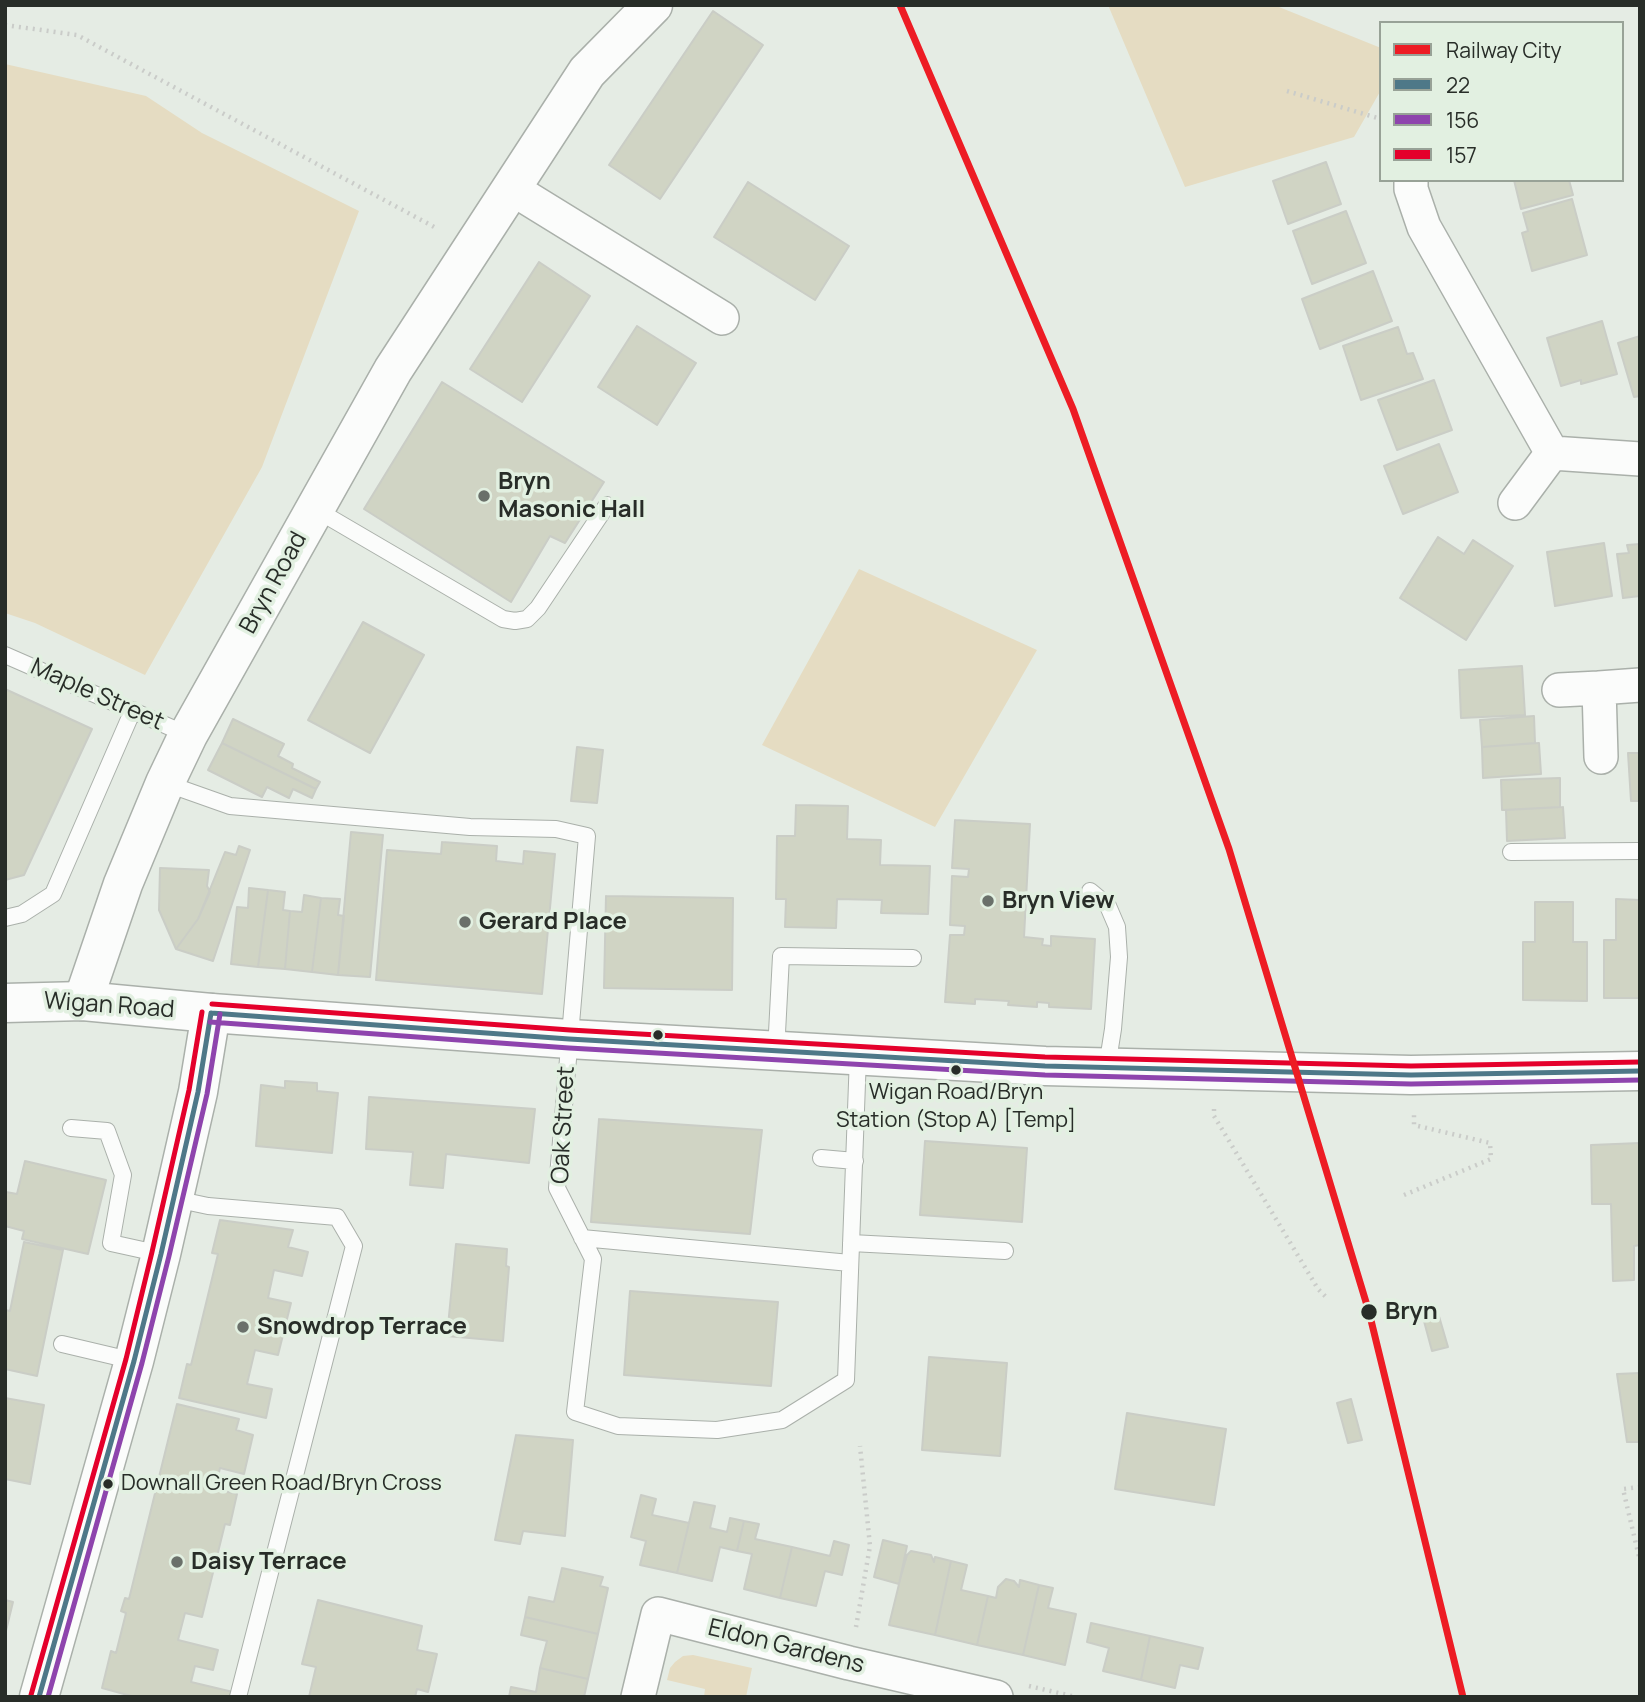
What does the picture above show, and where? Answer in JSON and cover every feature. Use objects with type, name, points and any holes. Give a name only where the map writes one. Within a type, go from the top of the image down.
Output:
[{"type":"main road","name":"Bryn Road","points":[[83,1001],[123,884],[188,735],[393,370],[587,72],[653,5]]},
{"type":"main road","name":"Wigan Road","points":[[5,1003],[83,1001],[569,1039],[776,1052],[1107,1067],[1411,1075],[1640,1071]]},
{"type":"main road","points":[[39,1697],[134,1361],[175,1199],[198,1092],[211,1013]]},
{"type":"street","points":[[1411,182],[1424,227],[1552,453]]},
{"type":"street","points":[[512,187],[722,318]]},
{"type":"street","points":[[1552,453],[1640,459]]},
{"type":"street","points":[[1514,503],[1552,453]]},
{"type":"street","points":[[1559,690],[1640,685]]},
{"type":"street","points":[[1599,688],[1601,757]]},
{"type":"street","name":"Eldon Gardens","points":[[638,1697],[658,1614],[996,1697]]},
{"type":"lane","points":[[315,509],[503,619],[515,621],[527,619],[538,608],[607,505]]},
{"type":"lane","name":"Maple Street","points":[[5,655],[188,735]]},
{"type":"lane","points":[[5,918],[22,914],[52,894],[133,710]]},
{"type":"lane","name":"Oak Street","points":[[165,783],[230,806],[470,827],[556,830],[594,836],[569,1039],[557,1188],[593,1259],[575,1412],[618,1426],[718,1430],[782,1420],[846,1380],[850,1262]]},
{"type":"lane","points":[[1510,852],[1640,851]]},
{"type":"lane","points":[[1090,891],[1108,906],[1117,927],[1118,969],[1107,1067]]},
{"type":"lane","points":[[776,1052],[781,956],[913,958]]},
{"type":"lane","points":[[582,1238],[850,1262],[858,1056]]},
{"type":"lane","points":[[71,1128],[107,1131],[123,1175],[111,1242],[161,1254]]},
{"type":"lane","points":[[821,1157],[855,1161]]},
{"type":"lane","points":[[175,1199],[208,1206],[337,1217],[354,1246],[238,1697]]},
{"type":"lane","points":[[851,1243],[1005,1251]]},
{"type":"lane","points":[[62,1344],[134,1361]]},
{"type":"path","points":[[5,25],[77,35],[473,247]]},
{"type":"path","points":[[1287,91],[1379,118]]},
{"type":"path","points":[[1231,1070],[1213,1116],[1318,1289],[1328,1299]]},
{"type":"path","points":[[1404,1195],[1491,1159],[1490,1143],[1414,1125]]},
{"type":"path","points":[[849,1663],[870,1546],[860,1446]]},
{"type":"path","points":[[1640,1487],[1623,1489],[1640,1561]]},
{"type":"shaded area","points":[[1108,5],[1274,5],[1379,47],[1379,93],[1354,137],[1185,187]]},
{"type":"shaded area","points":[[5,64],[146,96],[202,133],[359,211],[262,467],[145,675],[35,623],[5,613]]},
{"type":"shaded area","points":[[859,569],[1037,650],[935,827],[762,745]]},
{"type":"shaded area","points":[[693,1655],[752,1668],[746,1697],[704,1697],[705,1689],[667,1680],[670,1668],[675,1662],[683,1656]]},
{"type":"building","points":[[713,11],[763,45],[660,199],[609,165]]},
{"type":"building","points":[[1326,162],[1341,204],[1288,224],[1273,181]]},
{"type":"building","points":[[748,182],[849,246],[815,300],[714,237]]},
{"type":"building","points":[[1514,182],[1570,182],[1573,195],[1521,209]]},
{"type":"building","points":[[1572,199],[1587,255],[1532,271],[1522,233],[1528,231],[1523,213]]},
{"type":"building","points":[[1346,211],[1366,263],[1312,284],[1293,231]]},
{"type":"building","points":[[539,262],[590,296],[522,402],[470,369]]},
{"type":"building","points":[[1373,271],[1392,321],[1320,349],[1302,299]]},
{"type":"building","points":[[1602,321],[1617,374],[1581,384],[1581,380],[1561,386],[1547,338]]},
{"type":"building","points":[[637,326],[696,363],[657,425],[598,387]]},
{"type":"building","points":[[1398,327],[1407,354],[1413,353],[1423,379],[1361,400],[1343,346]]},
{"type":"building","points":[[1640,336],[1640,396],[1634,397],[1618,343]]},
{"type":"building","points":[[1434,380],[1452,430],[1397,450],[1378,400]]},
{"type":"building","name":"Bryn Masonic Hall","points":[[442,382],[604,482],[565,543],[550,536],[511,602],[364,509]]},
{"type":"building","points":[[1439,444],[1458,492],[1403,514],[1384,466]]},
{"type":"building","points":[[1438,537],[1464,554],[1473,540],[1513,566],[1466,640],[1400,598]]},
{"type":"building","points":[[1604,543],[1612,596],[1555,606],[1547,552]]},
{"type":"building","points":[[1640,544],[1640,596],[1623,598],[1617,554],[1629,553],[1627,545]]},
{"type":"building","points":[[363,622],[424,655],[370,753],[308,720]]},
{"type":"building","points":[[1522,666],[1525,715],[1461,718],[1459,670]]},
{"type":"building","points":[[5,689],[92,729],[24,875],[5,880]]},
{"type":"building","points":[[1534,716],[1535,743],[1482,747],[1480,720]]},
{"type":"building","points":[[233,719],[284,744],[278,756],[293,764],[292,768],[320,782],[316,789],[222,743]]},
{"type":"building","points":[[222,743],[316,789],[312,798],[293,789],[289,798],[267,787],[262,797],[208,770]]},
{"type":"building","points":[[1539,743],[1541,774],[1483,778],[1482,747]]},
{"type":"building","points":[[577,747],[603,750],[597,803],[571,801]]},
{"type":"building","points":[[1628,753],[1640,753],[1640,801],[1631,801]]},
{"type":"building","points":[[1560,778],[1560,807],[1502,810],[1501,780]]},
{"type":"building","points":[[796,805],[848,806],[847,839],[881,840],[880,865],[930,866],[928,914],[881,913],[882,900],[837,899],[836,928],[785,927],[786,899],[776,899],[777,836],[795,836]]},
{"type":"building","points":[[1563,807],[1565,838],[1507,841],[1506,810]]},
{"type":"building","name":"Bryn View","points":[[955,820],[1030,824],[1024,937],[1043,939],[1042,945],[1051,946],[1051,936],[1095,939],[1091,1009],[1049,1007],[1049,1003],[1037,1002],[1037,1007],[1008,1005],[1009,1001],[975,999],[975,1004],[945,1002],[950,935],[964,935],[965,926],[950,925],[952,876],[968,877],[969,869],[952,868]]},
{"type":"building","points":[[351,832],[383,835],[370,977],[338,975]]},
{"type":"building","name":"Gerard Place","points":[[442,842],[497,846],[496,861],[523,864],[524,851],[555,854],[542,994],[376,980],[387,850],[441,854]]},
{"type":"building","points":[[239,846],[250,850],[213,961],[176,949],[198,919],[225,852],[236,855]]},
{"type":"building","points":[[160,868],[209,870],[207,886],[210,892],[198,919],[176,949],[159,910]]},
{"type":"building","points":[[249,888],[268,890],[258,967],[231,964],[237,907],[248,908]]},
{"type":"building","points":[[268,890],[285,892],[283,910],[290,911],[285,969],[258,967]]},
{"type":"building","points":[[304,895],[321,898],[312,972],[285,969],[290,911],[302,912]]},
{"type":"building","points":[[606,896],[733,898],[732,990],[604,988]]},
{"type":"building","points":[[321,898],[340,899],[338,915],[344,916],[338,975],[312,972]]},
{"type":"building","points":[[1616,899],[1640,900],[1640,998],[1604,998],[1604,940],[1616,940]]},
{"type":"building","points":[[1535,902],[1573,902],[1573,942],[1587,942],[1587,1001],[1523,1000],[1523,942],[1535,942]]},
{"type":"building","points":[[285,1081],[317,1083],[317,1091],[338,1093],[332,1153],[256,1146],[261,1085],[285,1088]]},
{"type":"building","points":[[369,1097],[535,1109],[529,1163],[446,1154],[443,1188],[410,1185],[413,1152],[366,1149]]},
{"type":"building","points":[[599,1119],[762,1130],[750,1234],[591,1222]]},
{"type":"building","points":[[925,1141],[1027,1148],[1022,1222],[920,1215]]},
{"type":"building","points":[[1640,1143],[1640,1245],[1634,1246],[1634,1280],[1613,1281],[1611,1204],[1592,1204],[1591,1145]]},
{"type":"building","points":[[25,1161],[106,1180],[88,1254],[22,1239],[24,1231],[5,1226],[6,1192],[17,1194]]},
{"type":"building","name":"Snowdrop Terrace","points":[[220,1220],[293,1230],[288,1247],[308,1252],[302,1276],[274,1270],[268,1298],[291,1303],[278,1355],[255,1350],[247,1384],[272,1389],[266,1418],[179,1398],[187,1364],[191,1365],[218,1254],[212,1253]]},
{"type":"building","points":[[24,1242],[63,1250],[37,1376],[5,1369],[5,1310],[10,1311]]},
{"type":"building","points":[[456,1244],[507,1249],[506,1266],[509,1267],[503,1341],[447,1336]]},
{"type":"building","points":[[630,1291],[778,1302],[771,1386],[624,1375]]},
{"type":"building","points":[[1436,1306],[1448,1347],[1432,1351],[1421,1310]]},
{"type":"building","points":[[929,1357],[1007,1363],[1000,1456],[922,1450]]},
{"type":"building","points":[[1640,1373],[1639,1442],[1627,1442],[1617,1374]]},
{"type":"building","points":[[5,1398],[44,1405],[30,1484],[5,1479]]},
{"type":"building","points":[[1351,1399],[1362,1440],[1348,1443],[1337,1403]]},
{"type":"building","name":"Daisy Terrace","points":[[177,1404],[239,1419],[236,1430],[253,1435],[244,1474],[220,1468],[215,1489],[237,1494],[230,1525],[225,1524],[202,1617],[185,1613],[178,1640],[218,1650],[213,1670],[195,1666],[191,1682],[233,1692],[232,1697],[135,1697],[102,1688],[111,1651],[116,1653],[126,1613],[121,1611],[125,1598],[129,1599]]},
{"type":"building","points":[[1127,1413],[1226,1429],[1214,1505],[1115,1489]]},
{"type":"building","points":[[516,1435],[573,1440],[565,1536],[523,1531],[520,1544],[495,1540]]},
{"type":"building","points":[[641,1495],[656,1499],[652,1515],[689,1523],[677,1573],[640,1565],[646,1541],[631,1537]]},
{"type":"building","points":[[694,1502],[715,1506],[710,1528],[727,1532],[730,1518],[744,1521],[737,1551],[720,1547],[712,1581],[677,1573]]},
{"type":"building","points":[[744,1521],[759,1524],[755,1539],[792,1547],[780,1598],[744,1589],[752,1554],[737,1551]]},
{"type":"building","points":[[883,1540],[907,1546],[899,1584],[874,1577]]},
{"type":"building","points":[[834,1541],[849,1545],[842,1575],[825,1571],[816,1606],[780,1598],[792,1547],[830,1556]]},
{"type":"building","points":[[911,1551],[931,1555],[934,1562],[935,1557],[951,1561],[935,1635],[889,1625],[907,1555]]},
{"type":"building","points":[[951,1561],[967,1565],[961,1590],[988,1596],[977,1645],[935,1635]]},
{"type":"building","points":[[562,1568],[603,1577],[600,1586],[608,1588],[598,1634],[525,1617],[529,1597],[554,1602]]},
{"type":"building","points":[[1006,1579],[1014,1581],[1019,1587],[1020,1580],[1039,1585],[1023,1655],[977,1645],[988,1596],[996,1598],[998,1587]]},
{"type":"building","points":[[1039,1585],[1053,1588],[1048,1608],[1076,1614],[1065,1665],[1023,1655]]},
{"type":"building","points":[[5,1600],[13,1602],[5,1635]]},
{"type":"building","points":[[318,1600],[422,1626],[417,1650],[437,1654],[428,1692],[417,1689],[415,1697],[309,1697],[316,1667],[302,1664]]},
{"type":"building","points":[[525,1617],[598,1634],[588,1679],[540,1668],[547,1641],[521,1635]]},
{"type":"building","points":[[1091,1623],[1150,1636],[1141,1680],[1103,1671],[1109,1648],[1087,1642]]},
{"type":"building","points":[[1150,1636],[1203,1648],[1198,1669],[1180,1665],[1175,1688],[1141,1680]]},
{"type":"building","points":[[540,1668],[588,1679],[584,1697],[509,1697],[511,1687],[536,1692]]},
{"type":"rail line","name":"City","points":[[900,5],[1073,409],[1229,849],[1369,1312],[1463,1697]]},
{"type":"transit line","name":"157","points":[[212,1004],[570,1030],[1045,1057],[1411,1066],[1640,1062]]},
{"type":"transit line","name":"157","points":[[31,1695],[126,1359],[189,1090],[202,1012]]},
{"type":"transit line","name":"22","points":[[211,1013],[569,1039],[1045,1066],[1411,1075],[1640,1071]]},
{"type":"transit line","name":"22","points":[[39,1697],[134,1361],[161,1254],[198,1092],[211,1013]]},
{"type":"transit line","name":"156","points":[[48,1697],[142,1363],[169,1256],[207,1094],[220,1014]]},
{"type":"transit line","name":"156","points":[[210,1022],[569,1048],[1045,1075],[1411,1084],[1640,1080]]},
{"type":"place","name":"Bryn Masonic Hall","points":[[484,496]]},
{"type":"place","name":"Bryn View","points":[[988,901]]},
{"type":"place","name":"Gerard Place","points":[[465,922]]},
{"type":"place","name":"Wigan Road/Bryn Station (Stop A) [Temp]","points":[[956,1070]]},
{"type":"place","name":"Bryn","points":[[1369,1312]]},
{"type":"place","name":"Snowdrop Terrace","points":[[243,1327]]},
{"type":"place","name":"Downall Green Road/Bryn Cross","points":[[108,1484]]},
{"type":"place","name":"Daisy Terrace","points":[[177,1562]]}]
